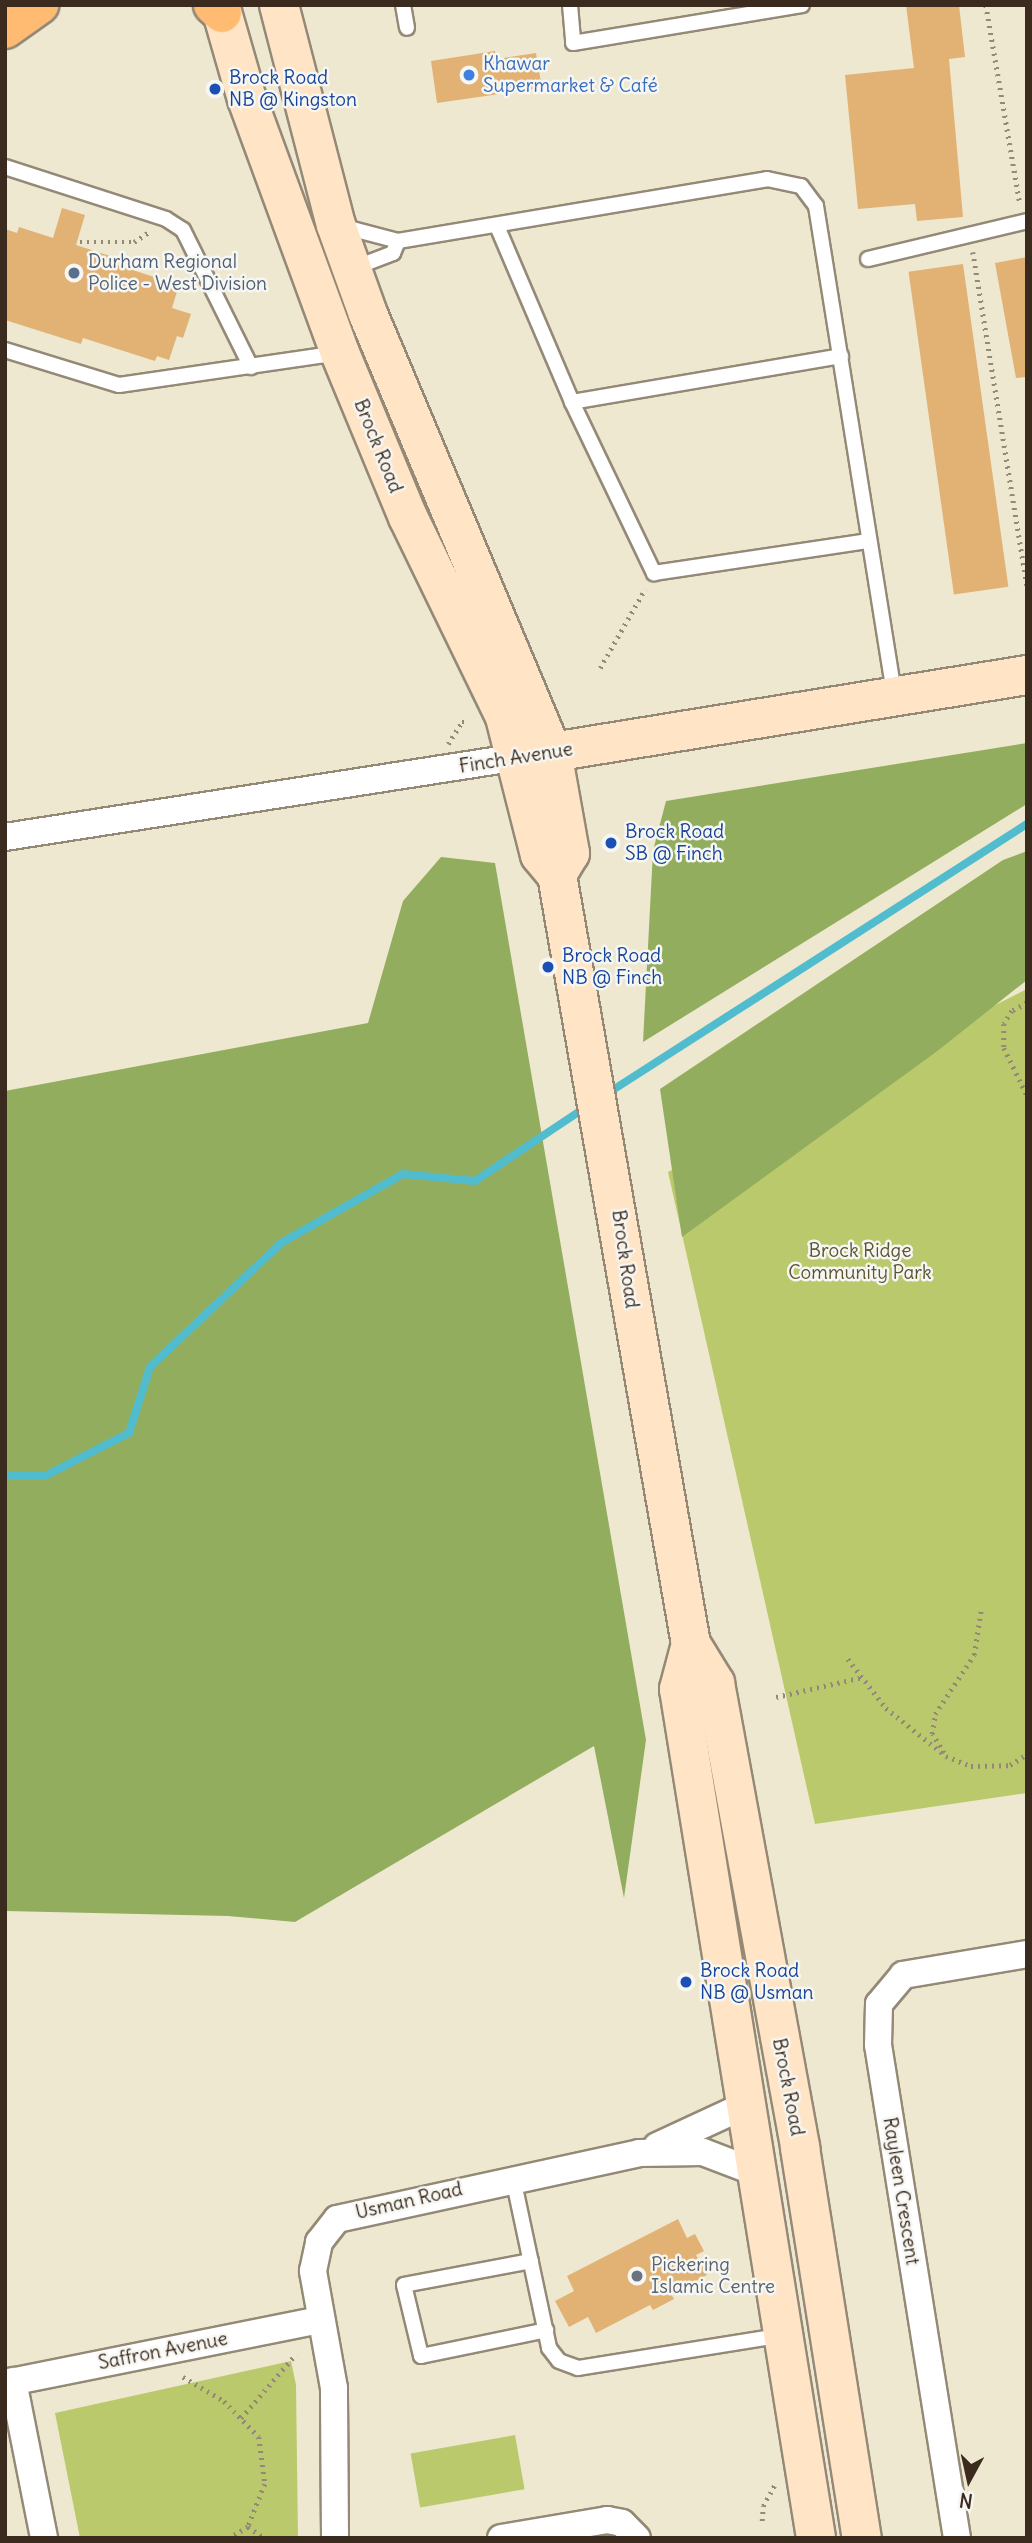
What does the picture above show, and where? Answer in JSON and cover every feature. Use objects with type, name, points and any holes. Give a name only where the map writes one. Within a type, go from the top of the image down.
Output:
[{"type":"main road","points":[[5,29],[39,5]]},
{"type":"main road","name":"Brock Road","points":[[279,5],[336,225],[570,853],[557,874],[616,1198],[691,1644],[715,1684],[800,2148],[863,2538]]},
{"type":"main road","name":"Brock Road","points":[[218,8],[247,99],[340,353],[408,517],[505,717],[535,755]]},
{"type":"main road","name":"Finch Avenue","points":[[535,755],[1027,675]]},
{"type":"main road","name":"Brock Road","points":[[691,1644],[679,1689],[816,2538]]},
{"type":"main road","points":[[748,2104],[800,2148]]},
{"type":"street","name":"Finch Avenue","points":[[5,837],[535,755]]},
{"type":"street","name":"Rayleen Crescent","points":[[957,2538],[878,2045],[879,2004],[903,1975],[1027,1954]]},
{"type":"street","name":"Usman Road","points":[[639,2153],[748,2104]]},
{"type":"street","name":"Usman Road","points":[[335,2538],[334,2388],[321,2320],[314,2255],[337,2218],[639,2153],[703,2152],[758,2174]]},
{"type":"street","name":"Saffron Avenue","points":[[9,2382],[321,2320]]},
{"type":"street","points":[[9,2382],[44,2538]]},
{"type":"street","points":[[500,2538],[607,2520],[636,2535]]},
{"type":"lane","points":[[403,5],[407,28]]},
{"type":"lane","points":[[570,5],[573,43],[744,10],[802,5]]},
{"type":"lane","points":[[5,167],[166,219],[183,230],[251,367]]},
{"type":"lane","points":[[336,225],[398,240],[497,226],[767,179],[801,187],[816,206],[895,696]]},
{"type":"lane","points":[[868,258],[1025,221]]},
{"type":"lane","points":[[497,226],[572,402],[654,573],[869,541]]},
{"type":"lane","points":[[353,268],[393,253],[398,240]]},
{"type":"lane","points":[[5,350],[120,385],[340,353]]},
{"type":"lane","points":[[572,402],[841,356]]},
{"type":"lane","points":[[513,2178],[549,2348],[559,2361],[578,2368],[784,2335]]},
{"type":"lane","points":[[531,2261],[404,2286],[421,2356],[545,2330]]},
{"type":"path","points":[[986,5],[1025,221]]},
{"type":"path","points":[[80,242],[134,242],[166,219]]},
{"type":"path","points":[[971,234],[1027,586]]},
{"type":"path","points":[[600,668],[654,573]]},
{"type":"path","points":[[1027,1003],[1012,1011],[1004,1024],[1004,1048],[1027,1095]]},
{"type":"path","points":[[946,1756],[932,1734],[935,1714],[974,1655],[981,1610]]},
{"type":"path","points":[[848,1659],[886,1707],[946,1756],[971,1766],[1010,1765],[1027,1754]]},
{"type":"path","points":[[776,1697],[863,1677]]},
{"type":"path","points":[[241,2418],[296,2354]]},
{"type":"path","points":[[183,2377],[224,2401],[259,2437],[265,2484],[248,2526],[230,2538]]},
{"type":"path","points":[[248,2526],[265,2538]]},
{"type":"green space","points":[[1027,743],[1027,804],[643,1042],[653,851],[666,801]]},
{"type":"green space","points":[[1027,851],[1027,980],[936,1052],[682,1237],[660,1089],[1003,860]]},
{"type":"green space","points":[[441,857],[495,863],[646,1740],[624,1898],[594,1746],[295,1922],[228,1916],[5,1911],[5,1091],[368,1023],[403,901]]},
{"type":"green space","name":"Brock Ridge Community Park","points":[[1027,989],[1027,1793],[815,1824],[668,1172]]},
{"type":"green space","points":[[291,2361],[296,2385],[298,2538],[80,2538],[55,2413]]},
{"type":"green space","points":[[515,2435],[525,2489],[420,2508],[411,2453]]},
{"type":"building","points":[[906,5],[959,5],[965,57],[949,59],[963,217],[917,221],[915,204],[858,209],[845,75],[914,68]]},
{"type":"building","name":"Khawar Supermarket & Café","points":[[495,51],[497,59],[536,53],[542,88],[437,103],[431,61]]},
{"type":"building","name":"Durham Regional Police - West Division","points":[[62,208],[85,215],[76,245],[110,256],[108,262],[179,285],[172,308],[191,314],[183,338],[177,336],[169,360],[157,356],[155,361],[83,338],[81,344],[5,320],[5,229],[17,233],[19,227],[53,238]]},
{"type":"building","points":[[1027,257],[1027,377],[1016,378],[995,263]]},
{"type":"building","points":[[963,264],[1008,587],[954,594],[909,272]]},
{"type":"building","name":"Pickering Islamic Centre","points":[[678,2219],[687,2238],[695,2234],[704,2251],[696,2255],[707,2275],[671,2294],[674,2299],[653,2310],[650,2305],[596,2333],[588,2317],[569,2327],[555,2301],[574,2291],[567,2276]]},
{"type":"waterway","points":[[605,1095],[1027,824]]},
{"type":"waterway","points":[[5,1475],[45,1476],[129,1433],[150,1367],[281,1243],[403,1174],[475,1181],[586,1107]]},
{"type":"place","name":"Khawar Supermarket & Café","points":[[469,75]]},
{"type":"place","name":"Brock Road NB @ Kingston","points":[[215,89]]},
{"type":"place","name":"Durham Regional Police - West Division","points":[[74,273]]},
{"type":"place","name":"Brock Road SB @ Finch","points":[[611,843]]},
{"type":"place","name":"Brock Road NB @ Finch","points":[[548,967]]},
{"type":"place","name":"Brock Road NB @ Usman","points":[[686,1982]]},
{"type":"place","name":"Pickering Islamic Centre","points":[[637,2276]]}]
